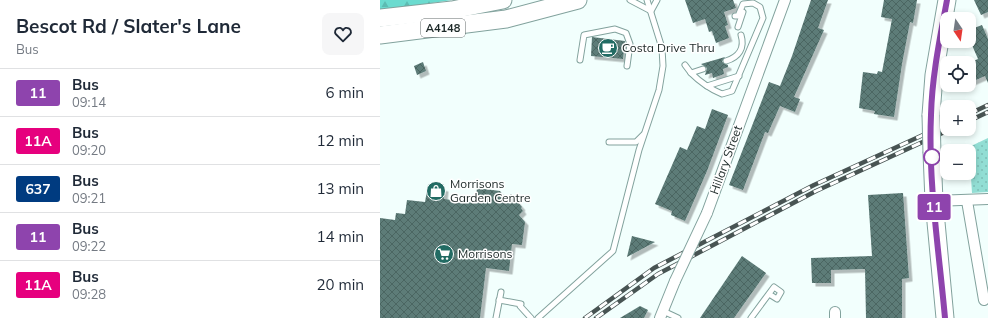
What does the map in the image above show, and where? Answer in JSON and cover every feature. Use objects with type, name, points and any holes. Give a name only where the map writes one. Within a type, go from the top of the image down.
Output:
[{"type":"highway","name":"A4148","points":[[380,18],[452,10],[499,0]]},
{"type":"highway","name":"A4148","points":[[380,35],[506,19],[578,0]]},
{"type":"highway","points":[[945,318],[934,201],[931,115],[934,75],[947,0]]},
{"type":"street","name":"Hillary Street","points":[[661,314],[707,213],[785,0]]},
{"type":"street","points":[[934,201],[967,201],[988,199]]},
{"type":"street","points":[[967,201],[984,288],[984,300]]},
{"type":"lane","points":[[630,0],[651,11]]},
{"type":"lane","points":[[538,318],[613,251],[645,132],[659,90],[663,66],[662,48],[647,0]]},
{"type":"lane","points":[[651,11],[658,0]]},
{"type":"lane","points":[[735,16],[738,16],[743,4],[747,1]]},
{"type":"lane","points":[[738,27],[747,1]]},
{"type":"lane","points":[[685,66],[699,81],[722,94],[732,91],[763,18],[760,7],[747,1]]},
{"type":"lane","points":[[580,60],[584,35],[614,29],[626,33],[630,44],[627,66]]},
{"type":"lane","points":[[726,61],[737,57],[740,52],[743,42],[741,35]]},
{"type":"lane","points":[[691,73],[703,69]]},
{"type":"lane","points":[[707,86],[739,76]]},
{"type":"lane","points":[[609,142],[636,142],[645,132]]},
{"type":"lane","points":[[496,318],[501,292]]},
{"type":"lane","points":[[751,318],[768,294]]},
{"type":"lane","points":[[500,300],[520,304],[520,306],[531,318]]},
{"type":"lane","points":[[661,314],[678,318]]},
{"type":"shaded area","points":[[988,138],[988,192],[972,193],[971,180],[976,180],[975,144]]},
{"type":"green space","points":[[380,0],[452,0],[380,11]]},
{"type":"building","points":[[685,0],[733,0],[736,8],[724,12],[728,25],[725,26],[729,38],[716,43],[712,31],[709,32],[705,19],[693,23]]},
{"type":"building","points":[[811,0],[828,0],[818,28],[824,30],[794,97],[800,99],[795,112],[780,106],[768,133],[765,132],[743,190],[729,185],[769,82],[780,86]]},
{"type":"building","points":[[884,0],[917,0],[913,23],[910,22],[894,117],[874,114],[875,111],[859,108],[863,72],[877,74],[878,71],[882,72],[892,19],[881,17]]},
{"type":"building","points":[[974,0],[988,0],[988,12],[981,15]]},
{"type":"building","points":[[982,25],[988,39],[988,83],[985,76],[976,80],[976,60],[978,59],[973,48],[976,48],[976,27]]},
{"type":"building","name":"Costa Drive Thru","points":[[592,37],[625,41],[623,59],[591,56]]},
{"type":"building","points":[[725,57],[722,62],[728,65],[728,67],[723,69],[724,74],[713,78],[712,73],[705,75],[707,68],[701,64]]},
{"type":"building","points":[[423,62],[426,71],[417,75],[414,66]]},
{"type":"building","points":[[712,109],[728,115],[707,171],[685,221],[671,215],[672,211],[655,204],[680,147],[687,150],[697,126],[705,129]]},
{"type":"building","name":"Morrisons","points":[[428,185],[445,188],[444,199],[475,203],[477,188],[500,191],[506,199],[511,194],[522,207],[521,208],[523,211],[519,215],[525,222],[522,245],[512,244],[509,271],[486,268],[480,318],[380,318],[380,218],[395,220],[396,213],[405,214],[407,200],[425,202]]},
{"type":"building","points":[[903,193],[909,278],[902,279],[902,318],[866,318],[865,269],[831,270],[831,283],[812,283],[811,258],[872,256],[868,195]]},
{"type":"building","points":[[632,236],[655,242],[627,257]]},
{"type":"building","points":[[742,256],[766,273],[734,318],[700,318]]},
{"type":"building","points":[[640,306],[648,310],[644,318],[620,318]]},
{"type":"railway","points":[[976,111],[988,105]]},
{"type":"railway","points":[[976,118],[988,112]]},
{"type":"railway","points":[[585,318],[654,268],[814,185],[940,127]]},
{"type":"railway","points":[[596,318],[658,274],[816,191],[940,134]]},
{"type":"bus line","name":"11","points":[[945,318],[934,201],[931,115],[934,75],[947,0]]},
{"type":"place","name":"Costa Drive Thru","points":[[608,48]]},
{"type":"place","name":"Morrisons Garden Centre","points":[[436,191]]},
{"type":"place","name":"Morrisons","points":[[444,254]]}]
